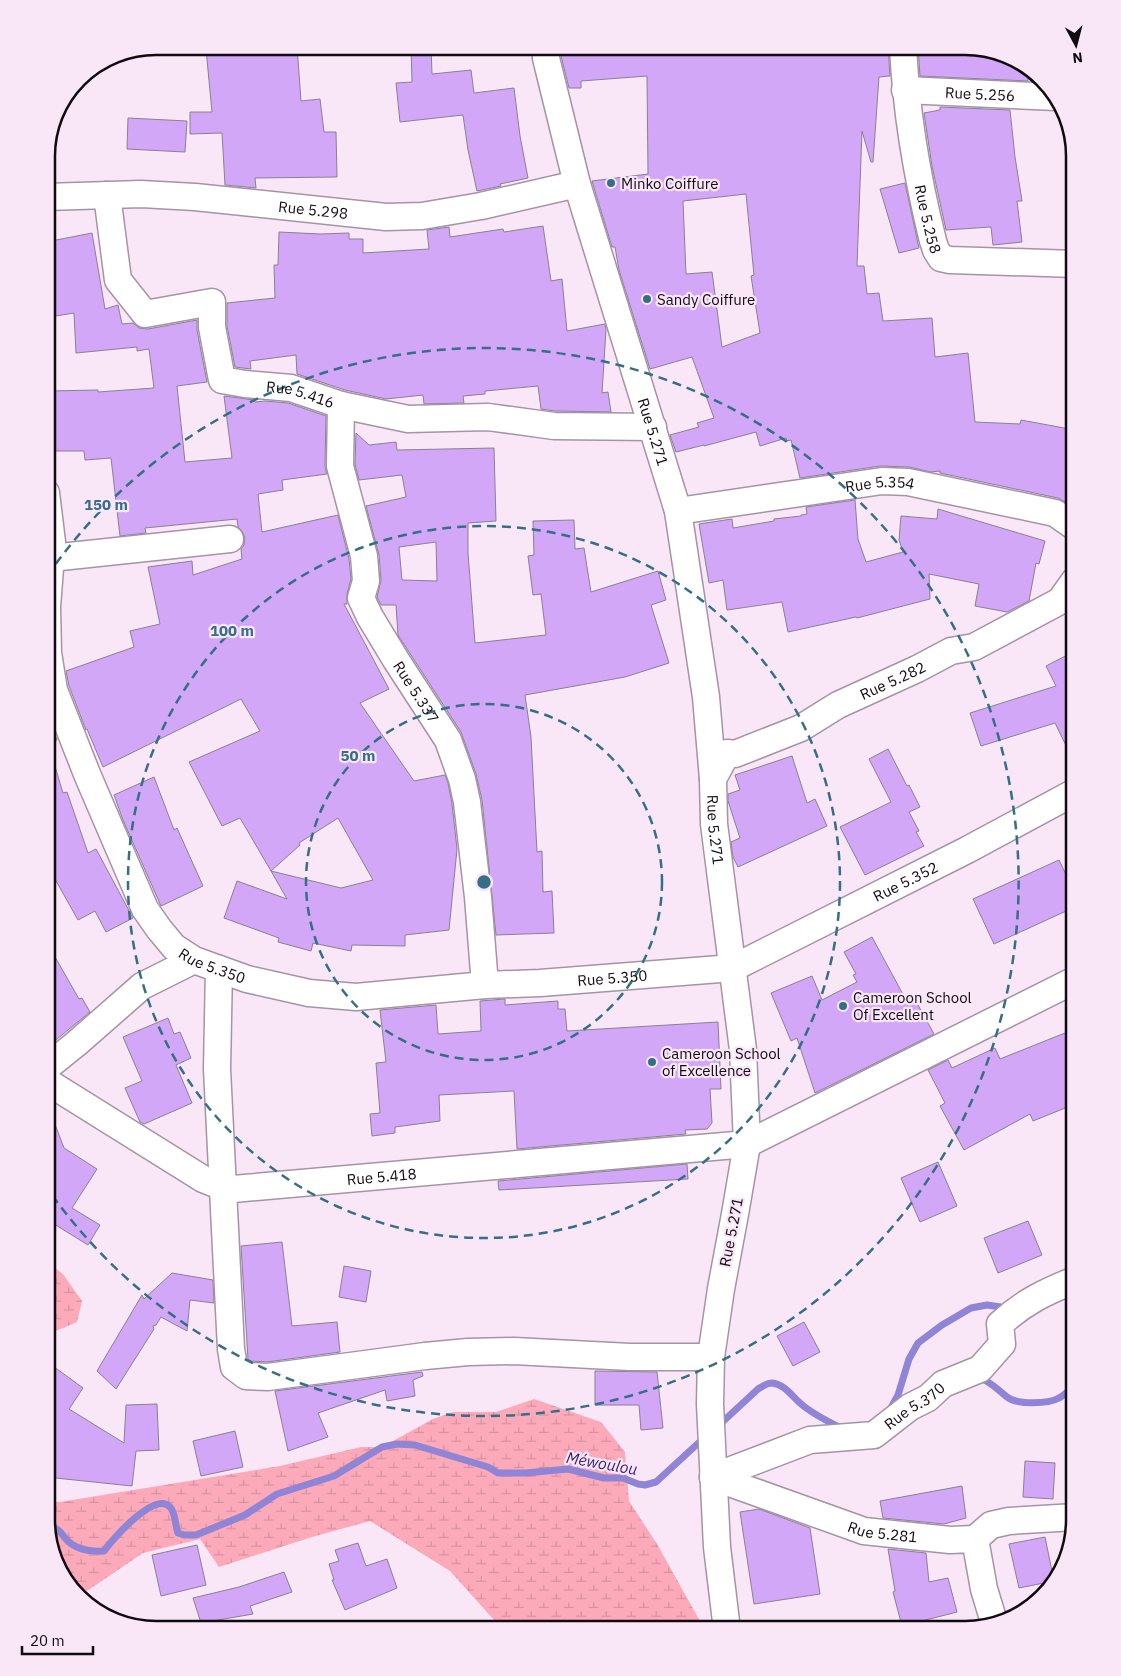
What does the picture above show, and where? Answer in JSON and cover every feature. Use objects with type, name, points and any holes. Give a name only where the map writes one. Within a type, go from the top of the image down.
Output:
[{"type":"street","name":"Rue 5.271","points":[[546,55],[577,184],[678,511],[706,697],[713,779],[714,824],[743,1050],[746,1144],[735,1214],[720,1289],[711,1357],[710,1404],[713,1477],[717,1547],[726,1621]]},
{"type":"street","name":"Rue 5.258","points":[[903,55],[905,90],[915,162],[924,207],[936,250],[941,258],[950,260],[1066,264]]},
{"type":"street","name":"Rue 5.256","points":[[905,90],[1046,97]]},
{"type":"street","name":"Rue 5.298","points":[[55,197],[142,194],[195,197],[386,217],[422,216],[481,206],[577,184]]},
{"type":"street","name":"Rue 5.416","points":[[107,195],[118,280],[145,314],[212,302],[212,327],[222,380],[291,388],[341,405],[408,419],[488,417],[554,426],[653,427]]},
{"type":"street","name":"Rue 5.337","points":[[341,405],[340,466],[364,556],[366,581],[361,598],[370,617],[396,660],[448,740],[462,780],[467,802],[478,897],[485,985]]},
{"type":"street","name":"Rue 5.354","points":[[678,511],[882,481],[908,482],[1055,513],[1066,521]]},
{"type":"street","points":[[55,558],[230,539]]},
{"type":"street","name":"Rue 5.282","points":[[713,779],[727,753],[735,754],[802,728],[838,705],[917,669],[951,651],[974,647],[1060,601],[1066,593]]},
{"type":"street","name":"Rue 5.350","points":[[55,693],[87,774],[145,909],[174,946],[194,960],[247,979],[309,993],[356,997],[485,985],[540,983],[733,968]]},
{"type":"street","name":"Rue 5.352","points":[[733,968],[967,850],[1066,797]]},
{"type":"street","points":[[55,1061],[142,986],[194,960]]},
{"type":"street","points":[[219,969],[217,1069],[219,1142],[231,1349],[234,1367],[246,1376],[268,1376],[468,1352],[514,1352],[630,1358],[711,1357]]},
{"type":"street","points":[[746,1144],[1066,984]]},
{"type":"street","name":"Rue 5.418","points":[[55,1087],[203,1180],[223,1187],[246,1189],[494,1165],[746,1144]]},
{"type":"street","name":"Rue 5.370","points":[[713,1477],[810,1440],[874,1435],[910,1407],[928,1398],[943,1384],[980,1369],[1002,1344],[1000,1324],[1012,1313],[1042,1294],[1066,1284]]},
{"type":"street","name":"Rue 5.281","points":[[713,1477],[864,1532],[950,1540],[975,1539]]},
{"type":"street","points":[[993,1617],[984,1589],[975,1539],[990,1525],[1009,1521],[1066,1518]]},
{"type":"green space","points":[[55,1268],[63,1274],[82,1301],[77,1322],[55,1331]]},
{"type":"green space","points":[[534,1399],[601,1422],[625,1452],[629,1501],[657,1544],[700,1621],[495,1621],[450,1571],[370,1521],[312,1537],[219,1567],[200,1539],[143,1553],[86,1592],[69,1570],[58,1546],[55,1502],[280,1466],[361,1447],[382,1447],[433,1419],[453,1412],[496,1412]]},
{"type":"building","points":[[207,55],[298,55],[301,101],[320,99],[324,132],[336,132],[337,177],[255,178],[256,188],[225,185],[222,133],[190,134],[190,112],[212,112]]},
{"type":"building","points":[[411,55],[431,55],[432,74],[471,70],[474,93],[514,88],[528,178],[477,191],[463,115],[400,122],[396,83],[412,82]]},
{"type":"building","points":[[561,55],[889,55],[890,76],[879,77],[873,162],[871,162],[862,131],[857,266],[864,266],[867,294],[879,293],[883,321],[932,318],[935,357],[968,353],[975,422],[1020,424],[1021,420],[1066,428],[1066,502],[1058,498],[940,473],[940,471],[931,472],[909,467],[880,466],[800,478],[791,440],[787,441],[786,438],[760,446],[756,432],[676,452],[670,435],[699,427],[697,423],[714,418],[692,357],[650,369],[619,270],[615,247],[612,247],[592,181],[648,174],[647,76],[581,81],[581,88],[569,88]],"holes":[[[746,194],[754,275],[751,276],[760,333],[722,347],[712,272],[686,274],[683,201]]]},
{"type":"building","points":[[919,55],[972,55],[991,58],[1004,63],[1026,76],[1028,81],[920,76]]},
{"type":"building","points":[[940,107],[1010,110],[1022,201],[1017,201],[1022,242],[993,245],[991,227],[946,230],[932,166],[924,113],[940,110]]},
{"type":"building","points":[[128,118],[187,121],[185,152],[127,149]]},
{"type":"building","points":[[905,183],[919,248],[899,253],[880,189]]},
{"type":"building","points":[[543,226],[551,281],[562,279],[567,331],[605,324],[602,393],[608,392],[611,412],[541,409],[538,386],[485,391],[485,394],[463,396],[464,403],[424,404],[423,395],[386,399],[345,390],[297,374],[296,355],[250,361],[251,369],[235,367],[227,326],[227,303],[275,298],[274,265],[278,265],[279,232],[349,233],[349,239],[363,239],[363,253],[429,249],[427,230],[449,227],[450,237],[503,229],[504,232]]},
{"type":"building","points":[[92,233],[105,309],[118,305],[122,324],[133,323],[139,328],[148,329],[197,320],[197,330],[207,382],[177,386],[185,462],[232,458],[224,396],[254,400],[255,402],[288,403],[326,416],[325,466],[327,474],[282,480],[283,490],[258,494],[262,532],[338,515],[349,559],[351,579],[347,594],[347,604],[344,604],[389,689],[360,703],[414,781],[445,775],[448,783],[457,849],[449,930],[405,935],[405,946],[352,945],[351,951],[313,943],[311,951],[278,942],[279,938],[224,918],[237,881],[287,899],[240,818],[222,826],[189,762],[260,731],[241,699],[103,767],[69,686],[66,671],[134,647],[130,631],[160,624],[148,567],[192,561],[193,575],[242,559],[241,549],[245,538],[238,527],[237,519],[145,528],[146,533],[120,536],[111,458],[85,460],[84,451],[55,451],[55,391],[98,390],[98,392],[154,388],[149,349],[137,351],[137,347],[76,353],[74,313],[56,316],[55,311],[55,240]],"holes":[[[338,818],[373,880],[341,888],[271,871],[300,845],[299,843]]]},
{"type":"building","points":[[356,433],[369,445],[396,442],[397,450],[494,448],[496,521],[468,523],[468,553],[475,643],[546,635],[541,594],[533,595],[528,556],[534,555],[533,521],[574,520],[575,549],[584,548],[591,592],[658,571],[666,600],[651,605],[669,663],[625,677],[525,695],[531,737],[537,852],[542,851],[543,892],[552,891],[554,933],[496,935],[482,800],[476,774],[461,732],[398,635],[396,605],[381,605],[377,597],[381,580],[379,555],[366,506],[406,497],[402,475],[359,480],[355,464]],"holes":[[[436,542],[437,581],[402,580],[399,547]]]},
{"type":"building","points":[[855,500],[858,539],[866,562],[903,552],[899,540],[901,516],[937,519],[938,509],[1045,541],[1039,564],[1036,563],[1029,601],[1007,612],[975,606],[979,584],[929,574],[930,599],[857,618],[788,632],[782,602],[727,610],[723,580],[709,583],[699,524],[732,519],[733,528],[774,521],[774,519],[801,516],[807,514],[806,507]]},
{"type":"building","points":[[1066,656],[1066,746],[1055,723],[981,746],[970,713],[1056,686],[1046,666]]},
{"type":"building","points":[[888,749],[920,807],[909,812],[919,831],[916,832],[924,846],[865,875],[840,827],[891,802],[869,759]]},
{"type":"building","points":[[792,756],[807,803],[815,799],[827,826],[738,867],[733,857],[731,842],[740,838],[728,801],[728,794],[740,790],[735,775]]},
{"type":"building","points":[[55,766],[63,793],[67,792],[88,853],[96,849],[133,918],[106,932],[95,911],[78,920],[55,879]]},
{"type":"building","points":[[154,777],[174,830],[177,828],[203,886],[161,906],[114,795]]},
{"type":"building","points":[[1059,860],[1066,874],[1066,911],[994,944],[973,899]]},
{"type":"building","points":[[872,937],[906,1000],[913,996],[934,1034],[815,1093],[797,1038],[791,1041],[771,993],[812,976],[822,1000],[857,982],[853,975],[856,974],[844,952]]},
{"type":"building","points":[[55,957],[79,999],[82,998],[90,1012],[55,1041]]},
{"type":"building","points":[[505,999],[505,1005],[558,1001],[558,1009],[565,1009],[567,1031],[718,1022],[721,1089],[710,1089],[712,1123],[707,1129],[685,1130],[686,1134],[517,1149],[514,1091],[439,1095],[440,1121],[395,1127],[395,1133],[372,1136],[370,1114],[380,1113],[376,1063],[386,1062],[380,1010],[436,1005],[438,1034],[481,1031],[480,1001]]},
{"type":"building","points":[[168,1018],[174,1034],[180,1032],[191,1058],[176,1065],[192,1103],[144,1124],[140,1122],[125,1088],[142,1081],[123,1037]]},
{"type":"building","points":[[1066,1033],[1066,1108],[1033,1121],[1030,1114],[964,1150],[940,1106],[945,1103],[928,1070],[948,1060],[952,1068],[995,1048],[1000,1059]]},
{"type":"building","points":[[55,1124],[64,1148],[97,1169],[72,1208],[100,1225],[88,1245],[55,1225]]},
{"type":"building","points":[[938,1162],[957,1206],[920,1222],[901,1178]]},
{"type":"building","points":[[687,1164],[688,1179],[499,1190],[498,1181]]},
{"type":"building","points":[[1028,1221],[1042,1255],[998,1273],[984,1238]]},
{"type":"building","points":[[282,1242],[292,1326],[337,1322],[340,1352],[267,1362],[251,1361],[248,1359],[241,1246]]},
{"type":"building","points":[[344,1266],[371,1271],[366,1302],[339,1297]]},
{"type":"building","points":[[172,1273],[213,1280],[214,1303],[190,1300],[187,1331],[161,1317],[156,1325],[153,1326],[154,1329],[116,1389],[97,1371],[142,1295],[144,1299]]},
{"type":"building","points":[[804,1322],[820,1352],[793,1366],[777,1336]]},
{"type":"building","points":[[55,1368],[83,1388],[69,1409],[124,1443],[126,1405],[157,1404],[159,1450],[136,1451],[132,1486],[55,1478]]},
{"type":"building","points":[[595,1371],[657,1372],[663,1428],[641,1430],[639,1405],[595,1405]]},
{"type":"building","points":[[422,1372],[423,1376],[413,1380],[415,1396],[387,1401],[385,1390],[318,1413],[328,1437],[288,1451],[275,1391]]},
{"type":"building","points":[[235,1431],[243,1467],[201,1476],[193,1441]]},
{"type":"building","points":[[1025,1461],[1055,1463],[1053,1499],[1023,1497]]},
{"type":"building","points":[[962,1486],[966,1518],[944,1524],[883,1518],[880,1501]]},
{"type":"building","points":[[759,1509],[810,1528],[820,1594],[754,1604],[740,1512]]},
{"type":"building","points":[[1045,1537],[1052,1570],[1043,1583],[1019,1588],[1009,1544]]},
{"type":"building","points":[[358,1543],[366,1566],[387,1559],[397,1588],[345,1610],[332,1580],[334,1580],[329,1564],[339,1561],[335,1550]]},
{"type":"building","points":[[197,1545],[206,1585],[161,1596],[152,1555]]},
{"type":"building","points":[[888,1549],[926,1553],[929,1582],[948,1578],[957,1612],[922,1621],[901,1621],[893,1592],[895,1591]]},
{"type":"building","points":[[284,1572],[292,1592],[250,1606],[253,1614],[213,1621],[200,1621],[193,1598],[239,1587]]},
{"type":"waterway","points":[[890,1410],[898,1395],[909,1359],[918,1343],[942,1325],[971,1308],[987,1305],[1008,1308]]},
{"type":"waterway","name":"Méwoulou","points":[[978,1377],[990,1383],[1012,1400],[1040,1402],[1054,1400],[1066,1392]]},
{"type":"waterway","name":"Méwoulou","points":[[717,1427],[758,1389],[772,1383],[784,1388],[815,1414],[843,1429]]},
{"type":"waterway","name":"Méwoulou","points":[[56,1528],[76,1547],[104,1551],[134,1518],[154,1505],[163,1504],[172,1510],[178,1533],[196,1535],[245,1515],[277,1494],[334,1476],[382,1447],[397,1444],[415,1445],[488,1467],[498,1473],[526,1473],[568,1469],[604,1478],[623,1478],[645,1485],[656,1482],[705,1437]]},
{"type":"place","name":"Minko Coiffure","points":[[611,183]]},
{"type":"place","name":"Sandy Coiffure","points":[[647,299]]},
{"type":"place","name":"Cameroon School Of Excellent","points":[[843,1006]]},
{"type":"place","name":"Cameroon School of Excellence","points":[[652,1062]]}]
